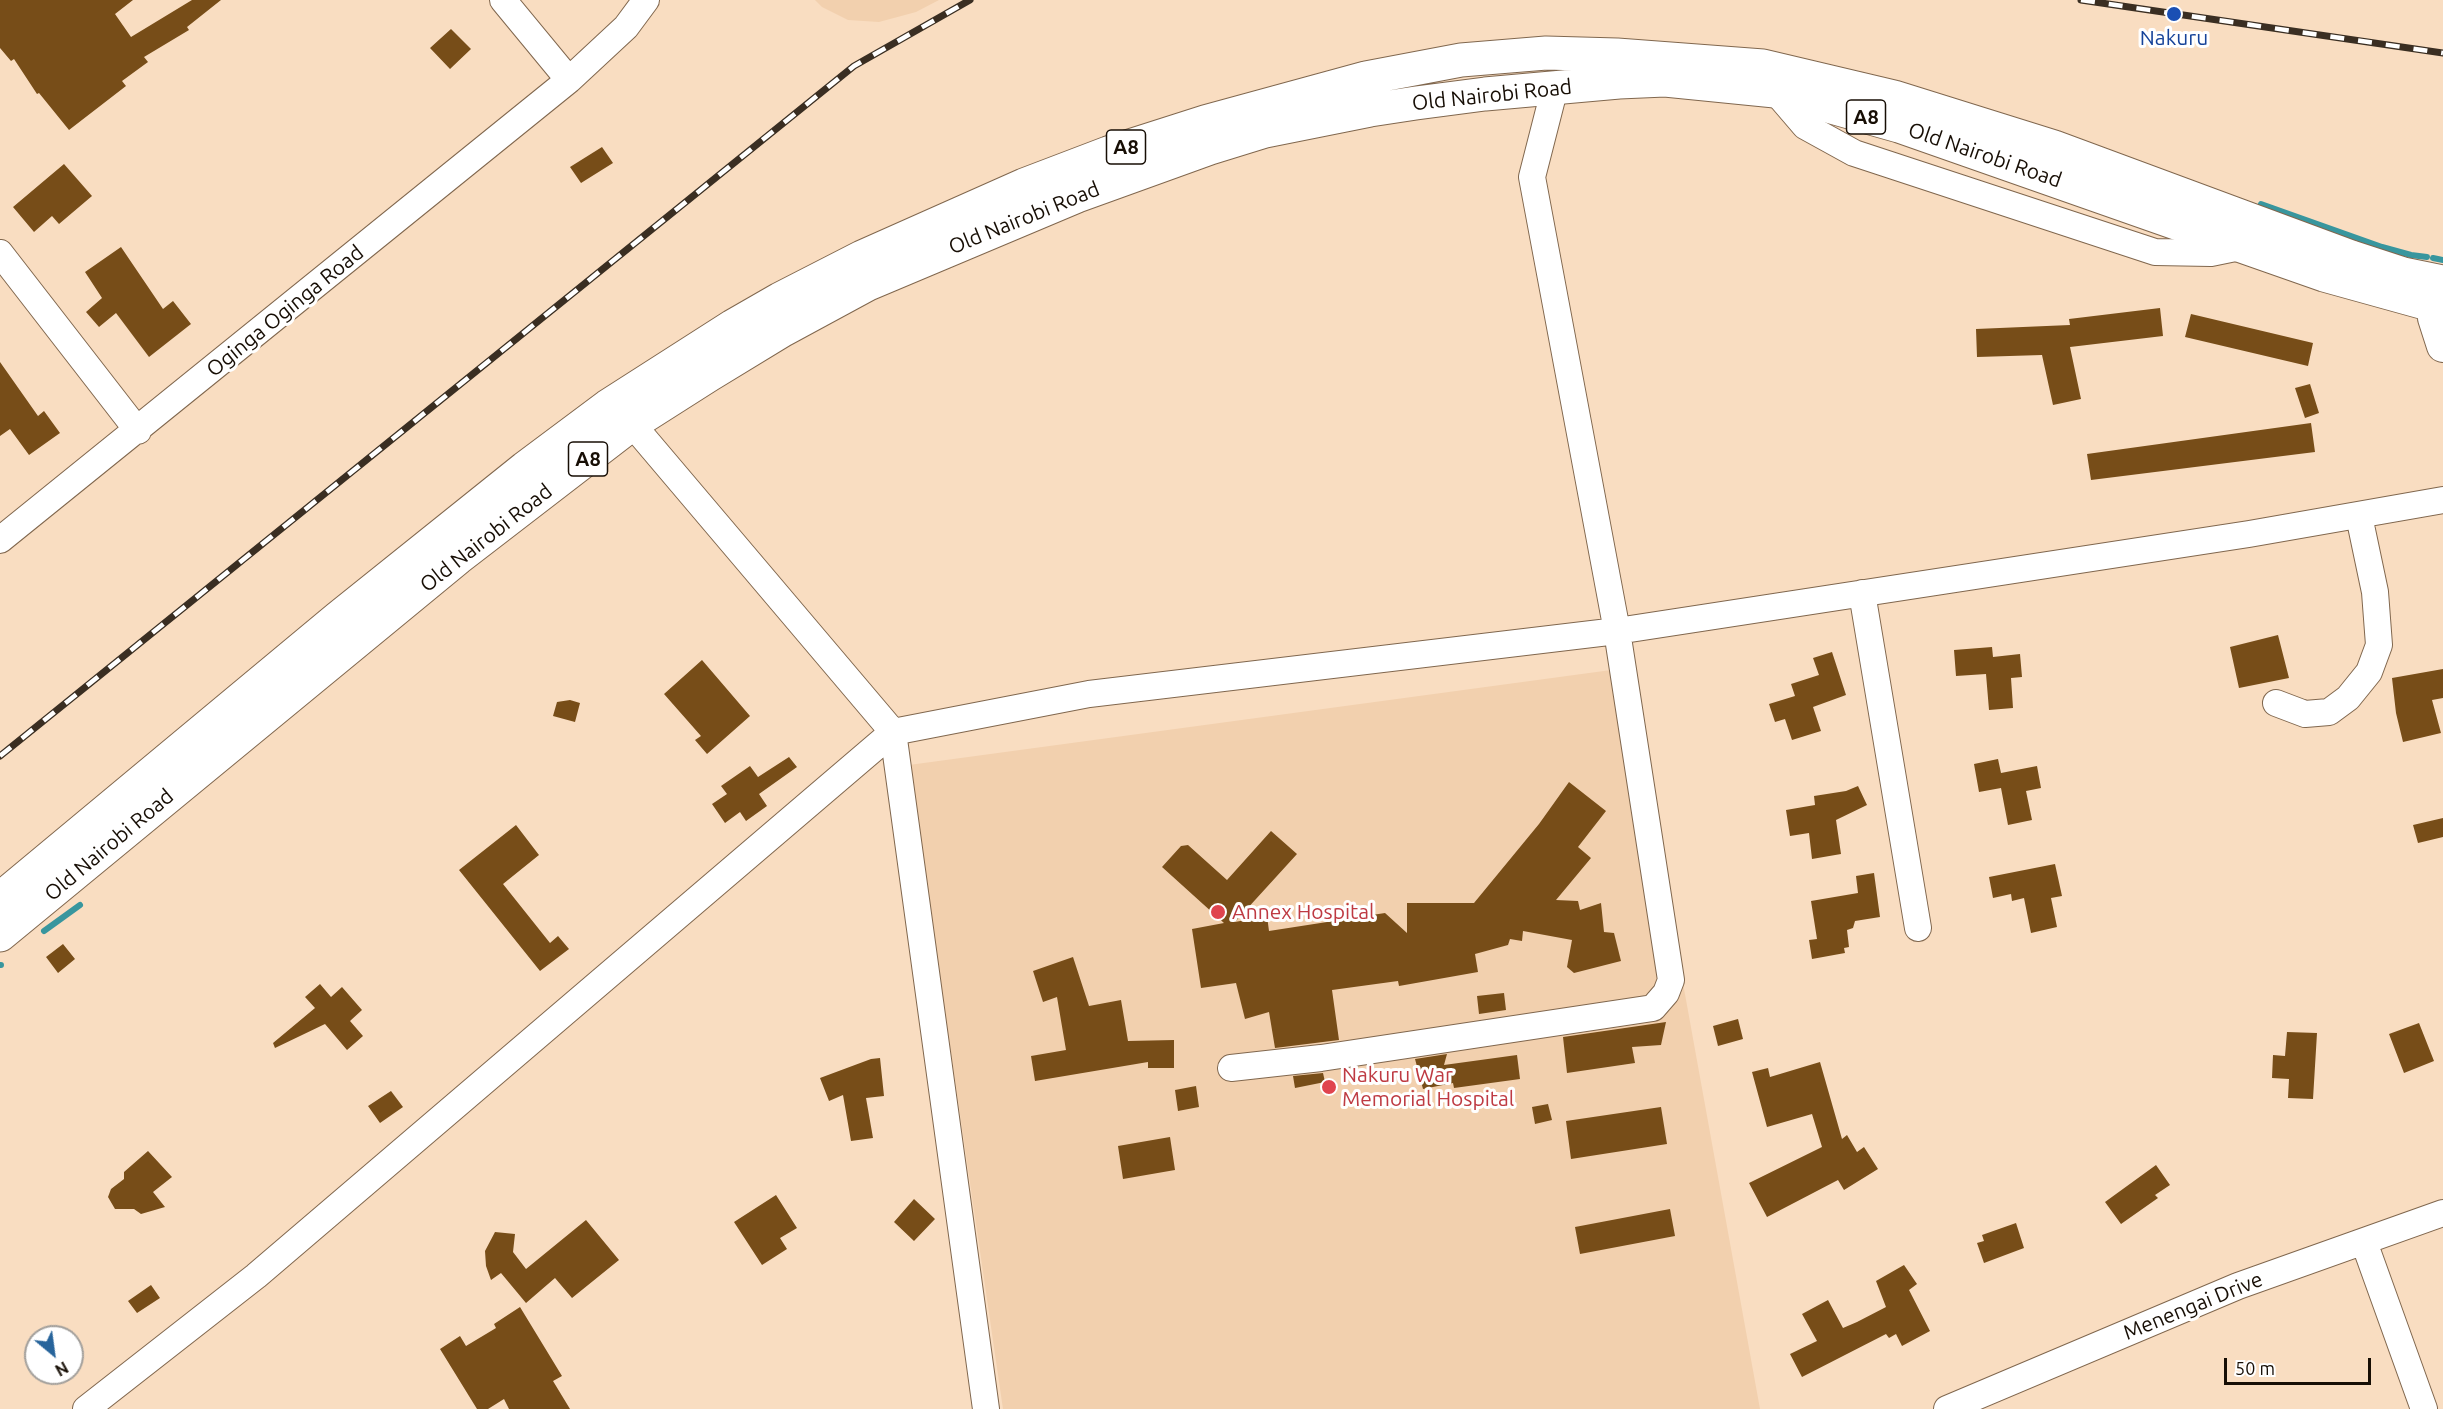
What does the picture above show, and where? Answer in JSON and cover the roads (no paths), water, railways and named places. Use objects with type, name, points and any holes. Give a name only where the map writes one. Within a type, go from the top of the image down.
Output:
[{"type":"highway","name":"Old Nairobi Road","points":[[0,899],[338,618],[525,468],[608,406],[733,326],[862,257],[1024,185],[1108,153],[1205,122],[1355,81],[1461,60],[1546,53],[1638,56],[1763,66],[1894,97],[2054,147],[2351,257],[2403,274],[2441,299]]},
{"type":"highway","name":"Old Nairobi Road","points":[[0,935],[458,558],[633,424],[773,336],[868,284],[1077,196],[1163,164],[1265,131],[1349,114],[1485,94],[1554,87],[1665,81],[1775,92],[1899,126],[2324,275],[2441,299]]},
{"type":"main road","points":[[2441,299],[2434,318],[2443,346]]},
{"type":"street","points":[[503,0],[569,80]]},
{"type":"street","name":"Oginga Oginga Road","points":[[0,540],[569,80],[626,27],[646,0]]},
{"type":"street","points":[[1230,1068],[1321,1058],[1653,1008],[1666,993],[1671,980],[1617,631],[1532,177],[1554,87]]},
{"type":"street","points":[[0,253],[138,430]]},
{"type":"street","points":[[633,424],[893,732],[986,1409]]},
{"type":"street","points":[[86,1409],[265,1269],[893,732],[1089,694],[1617,631],[2359,516],[2443,500]]},
{"type":"street","points":[[2276,703],[2305,714],[2329,712],[2348,698],[2368,672],[2379,645],[2374,592],[2359,516]]},
{"type":"street","points":[[1862,593],[1918,928]]},
{"type":"street","name":"Menengai Drive","points":[[1947,1409],[2238,1286],[2443,1213]]},
{"type":"street","points":[[2364,1242],[2424,1409]]},
{"type":"waterway","points":[[2261,204],[2382,247],[2427,257]]},
{"type":"waterway","points":[[2433,258],[2443,260]]},
{"type":"waterway","points":[[44,931],[80,905]]},
{"type":"railway","points":[[0,756],[854,66],[970,0]]},
{"type":"railway","points":[[2081,0],[2443,53]]},
{"type":"place","name":"Nakuru","points":[[2174,14]]},
{"type":"place","name":"Annex Hospital","points":[[1218,912]]},
{"type":"place","name":"Nakuru War Memorial Hospital","points":[[1329,1087]]}]
